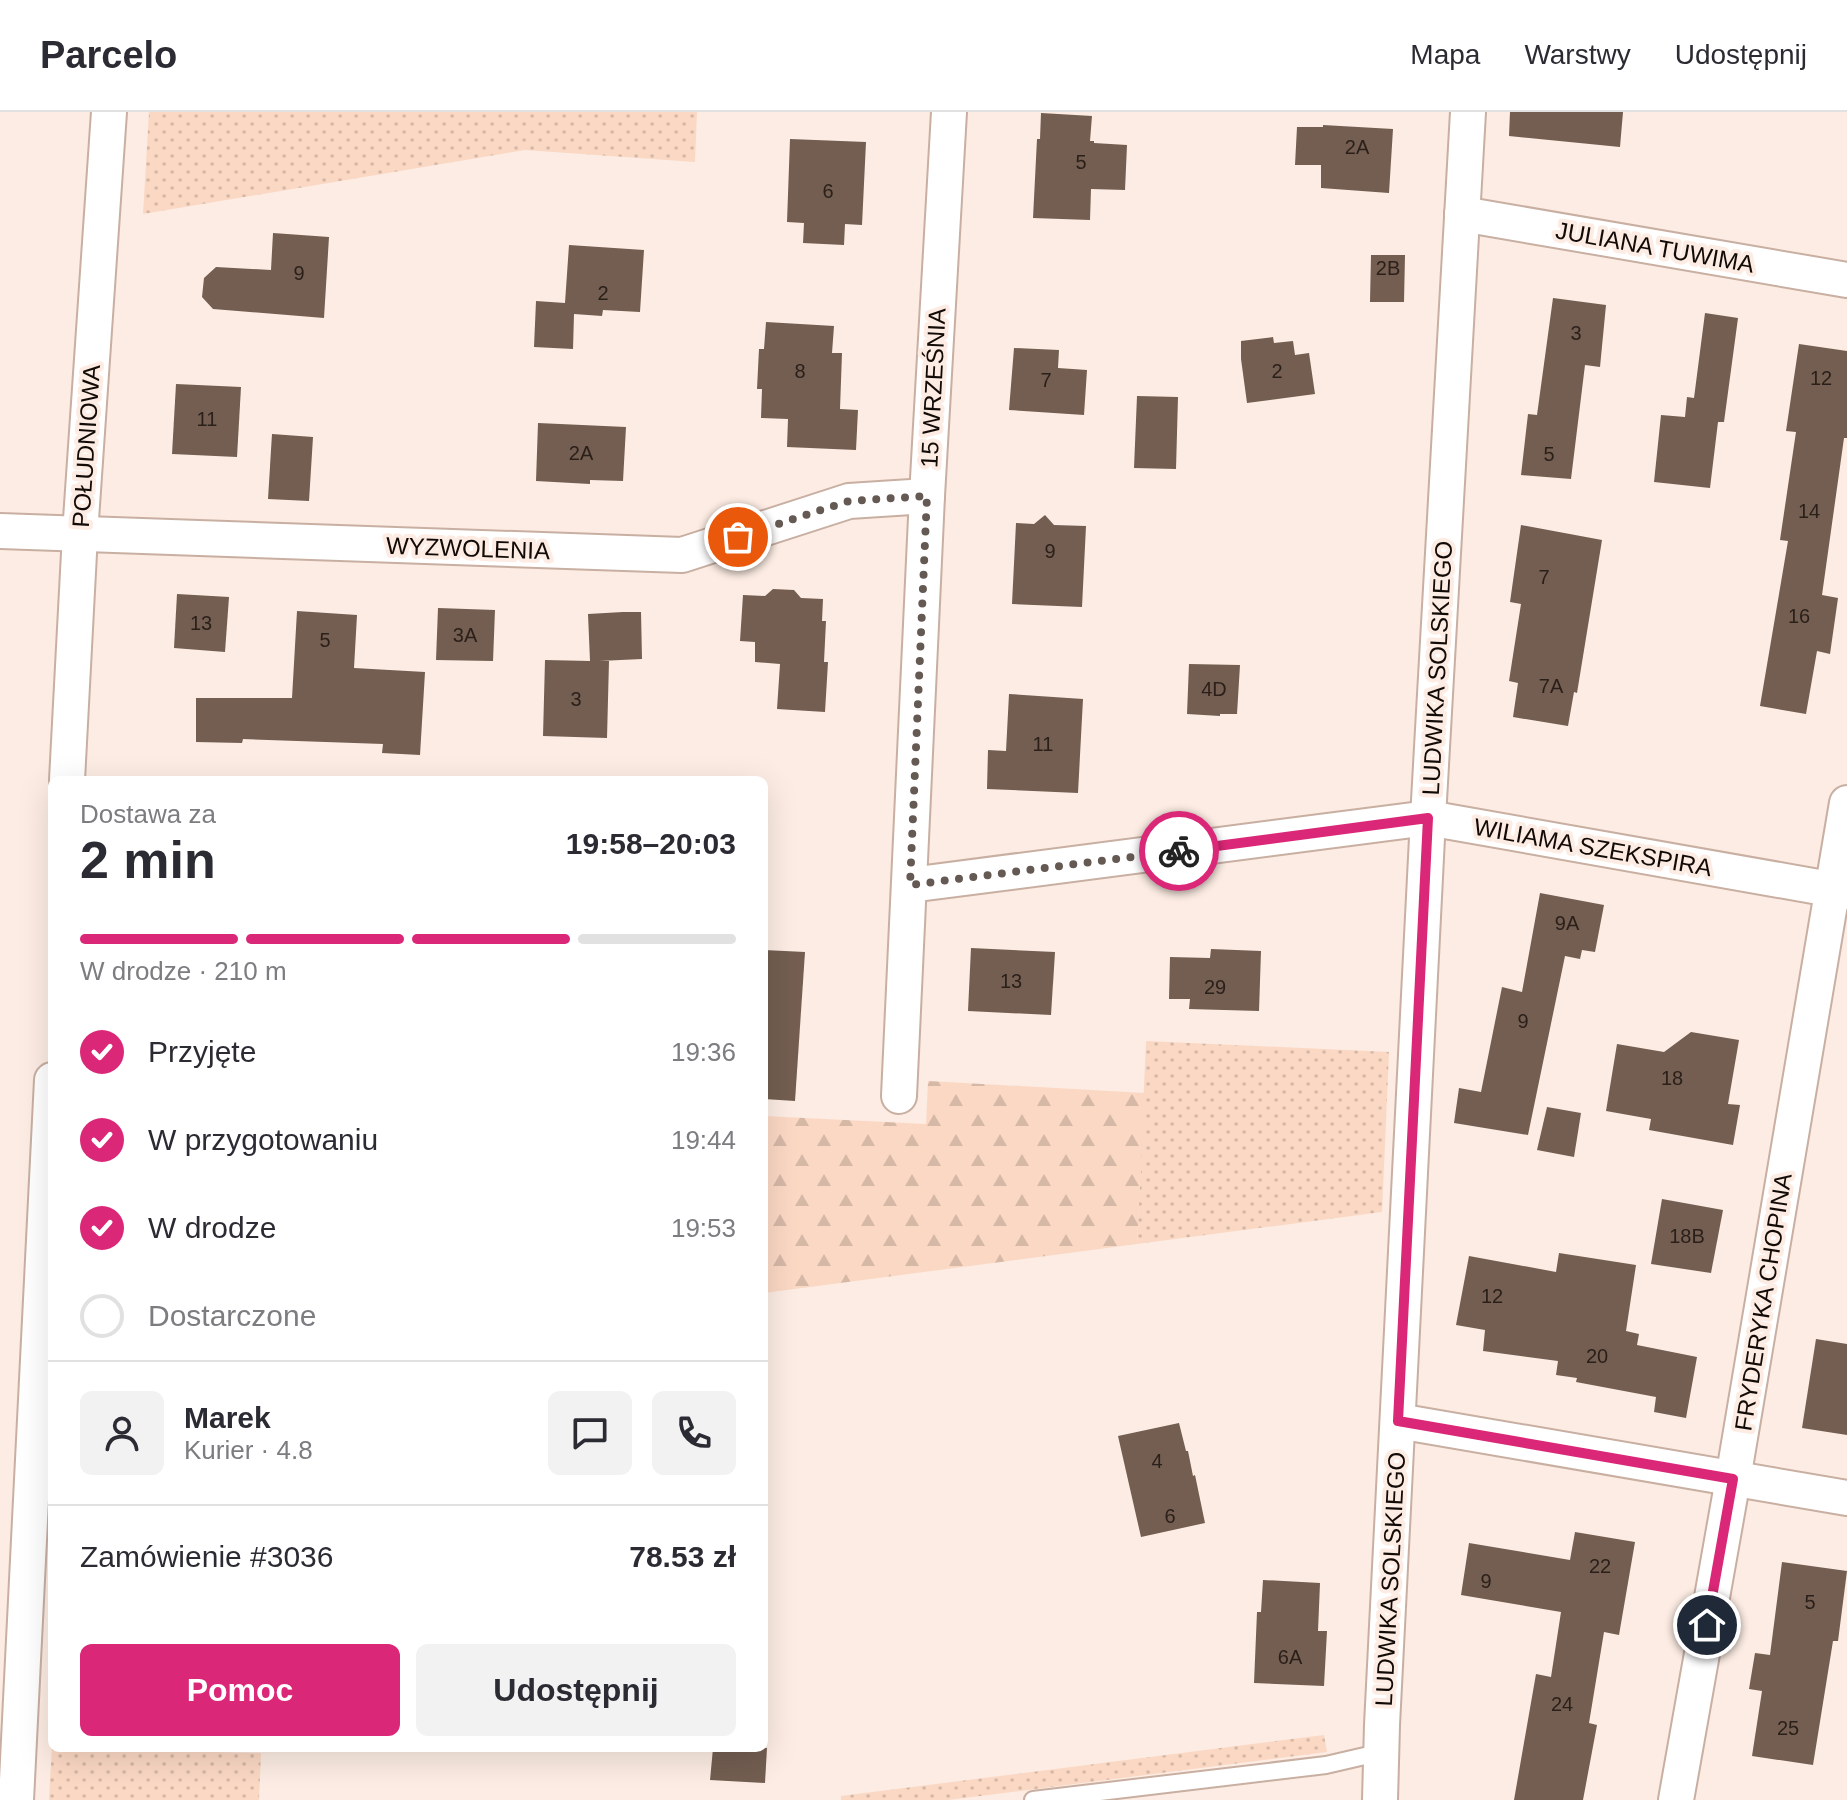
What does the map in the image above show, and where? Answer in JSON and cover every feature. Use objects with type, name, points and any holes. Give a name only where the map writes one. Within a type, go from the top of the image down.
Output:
[{"type":"street","name":"POŁUDNIOWA","points":[[67,776],[80,534],[109,112]]},
{"type":"street","name":"15 WRZEŚNIA","points":[[899,1096],[927,496],[949,112]]},
{"type":"street","name":"LUDWIKA SOLSKIEGO","points":[[1380,1800],[1428,818],[1468,112]]},
{"type":"street","name":"JULIANA TUWIMA","points":[[1462,214],[1847,280]]},
{"type":"street","name":"WYZWOLENIA","points":[[0,531],[682,555],[849,501],[927,496]]},
{"type":"street","name":"FRYDERYKA CHOPINA","points":[[1676,1800],[1840,891],[1847,803]]},
{"type":"street","name":"WILIAMA SZEKSPIRA","points":[[910,885],[1428,818],[1840,891]]},
{"type":"street","points":[[16,1800],[48,1160]]},
{"type":"street","points":[[1398,1421],[1847,1498]]},
{"type":"lane","points":[[1033,1800],[1326,1765],[1382,1752]]},
{"type":"green space","points":[[149,112],[697,112],[695,162],[525,150],[143,214]]},
{"type":"green space","points":[[1146,1041],[1389,1052],[1382,1212],[1137,1244]]},
{"type":"green space","points":[[928,1081],[1145,1093],[1137,1244],[768,1292],[768,1116],[926,1124]]},
{"type":"green space","points":[[1324,1735],[1327,1752],[948,1800],[841,1800],[841,1796]]},
{"type":"green space","points":[[52,1752],[261,1753],[259,1800],[49,1800]]},
{"type":"building","points":[[1510,112],[1623,112],[1620,147],[1509,136]]},
{"type":"building","points":[[1041,113],[1092,116],[1090,141],[1127,145],[1125,190],[1091,189],[1090,220],[1033,218]]},
{"type":"building","points":[[1323,125],[1393,129],[1389,193],[1321,188],[1321,165],[1295,165],[1297,127]]},
{"type":"building","points":[[790,139],[866,142],[862,225],[845,224],[844,245],[803,243],[804,223],[787,222]]},
{"type":"building","points":[[273,233],[329,237],[324,318],[213,309],[202,297],[204,278],[216,267],[271,270]]},
{"type":"building","points":[[569,245],[644,250],[640,312],[603,310],[602,316],[574,314],[573,349],[534,347],[536,301],[565,303]]},
{"type":"building","points":[[1371,255],[1405,255],[1404,302],[1370,302]]},
{"type":"building","points":[[1553,298],[1606,305],[1600,367],[1585,365],[1571,479],[1521,475],[1528,414],[1537,415]]},
{"type":"building","points":[[1705,313],[1738,318],[1724,422],[1718,422],[1710,488],[1654,482],[1661,415],[1685,417],[1687,397],[1694,398]]},
{"type":"building","points":[[766,322],[834,326],[832,353],[842,353],[840,409],[858,410],[856,450],[787,447],[788,419],[761,418],[762,389],[757,389],[759,349],[764,349]]},
{"type":"building","points":[[1273,337],[1274,343],[1293,341],[1295,355],[1309,353],[1315,394],[1247,403],[1241,341]]},
{"type":"building","points":[[1799,344],[1847,351],[1847,438],[1844,438],[1822,595],[1838,598],[1830,654],[1817,651],[1806,714],[1760,706],[1788,541],[1780,540],[1796,432],[1786,431]]},
{"type":"building","points":[[1014,348],[1059,350],[1058,368],[1087,370],[1084,415],[1009,410]]},
{"type":"building","points":[[176,384],[241,387],[237,457],[172,454]]},
{"type":"building","points":[[1137,396],[1178,397],[1176,469],[1134,468]]},
{"type":"building","points":[[538,423],[626,427],[623,481],[590,480],[590,484],[536,481]]},
{"type":"building","points":[[272,434],[313,437],[309,501],[268,499]]},
{"type":"building","points":[[1045,515],[1054,525],[1086,526],[1082,607],[1012,604],[1016,523],[1034,524]]},
{"type":"building","points":[[1521,525],[1602,540],[1577,693],[1574,692],[1568,726],[1513,717],[1518,683],[1509,681],[1521,604],[1510,602]]},
{"type":"building","points":[[773,589],[794,590],[801,598],[823,599],[822,621],[826,621],[824,662],[828,662],[825,712],[777,709],[780,664],[755,662],[755,642],[740,641],[743,595],[765,596]]},
{"type":"building","points":[[177,594],[229,597],[225,652],[174,648]]},
{"type":"building","points":[[438,608],[495,610],[493,661],[436,660]]},
{"type":"building","points":[[297,611],[357,615],[354,668],[425,672],[420,755],[382,753],[383,744],[243,739],[242,743],[196,742],[196,698],[292,698]]},
{"type":"building","points":[[641,612],[642,659],[599,661],[609,661],[607,738],[543,736],[545,660],[590,661],[588,614]]},
{"type":"building","points":[[1189,664],[1240,665],[1237,714],[1187,714]]},
{"type":"building","points":[[1009,694],[1083,699],[1078,793],[987,789],[988,750],[1006,751]]},
{"type":"building","points":[[1540,893],[1604,905],[1595,952],[1582,950],[1580,959],[1565,956],[1528,1135],[1454,1123],[1459,1088],[1481,1092],[1502,987],[1522,992]]},
{"type":"building","points":[[971,948],[1055,952],[1051,1015],[968,1011]]},
{"type":"building","points":[[1211,949],[1261,951],[1259,1011],[1189,1009],[1190,999],[1169,999],[1170,957],[1210,958]]},
{"type":"building","points":[[768,950],[805,952],[795,1101],[768,1099]]},
{"type":"building","points":[[1691,1032],[1739,1040],[1728,1104],[1740,1105],[1733,1145],[1649,1130],[1651,1119],[1606,1111],[1617,1044],[1664,1052]]},
{"type":"building","points":[[1547,1107],[1581,1113],[1574,1157],[1537,1150]]},
{"type":"building","points":[[1662,1199],[1723,1210],[1711,1273],[1651,1264]]},
{"type":"building","points":[[1559,1253],[1636,1265],[1626,1331],[1639,1334],[1637,1345],[1697,1357],[1686,1418],[1654,1412],[1656,1397],[1576,1382],[1577,1378],[1556,1375],[1558,1361],[1483,1351],[1485,1330],[1456,1325],[1469,1256],[1556,1272]]},
{"type":"building","points":[[1816,1339],[1847,1344],[1847,1435],[1802,1428]]},
{"type":"building","points":[[1179,1423],[1195,1475],[1205,1523],[1141,1537],[1118,1436]]},
{"type":"building","points":[[1575,1532],[1635,1542],[1619,1635],[1604,1632],[1589,1723],[1597,1725],[1583,1800],[1514,1800],[1536,1674],[1551,1677],[1561,1612],[1461,1595],[1469,1543],[1570,1560]]},
{"type":"building","points":[[1782,1562],[1847,1571],[1838,1641],[1833,1641],[1813,1765],[1752,1756],[1762,1691],[1749,1689],[1755,1653],[1770,1655]]},
{"type":"building","points":[[1263,1580],[1320,1583],[1318,1631],[1327,1631],[1324,1686],[1254,1683],[1257,1612],[1261,1612]]},
{"type":"building","points":[[713,1752],[767,1752],[765,1783],[710,1780]]},
{"type":"way so far","points":[[738,537],[849,501],[927,496],[910,885],[1179,851]]},
{"type":"route","points":[[1179,851],[1428,818],[1398,1421],[1733,1479],[1707,1625]]}]
